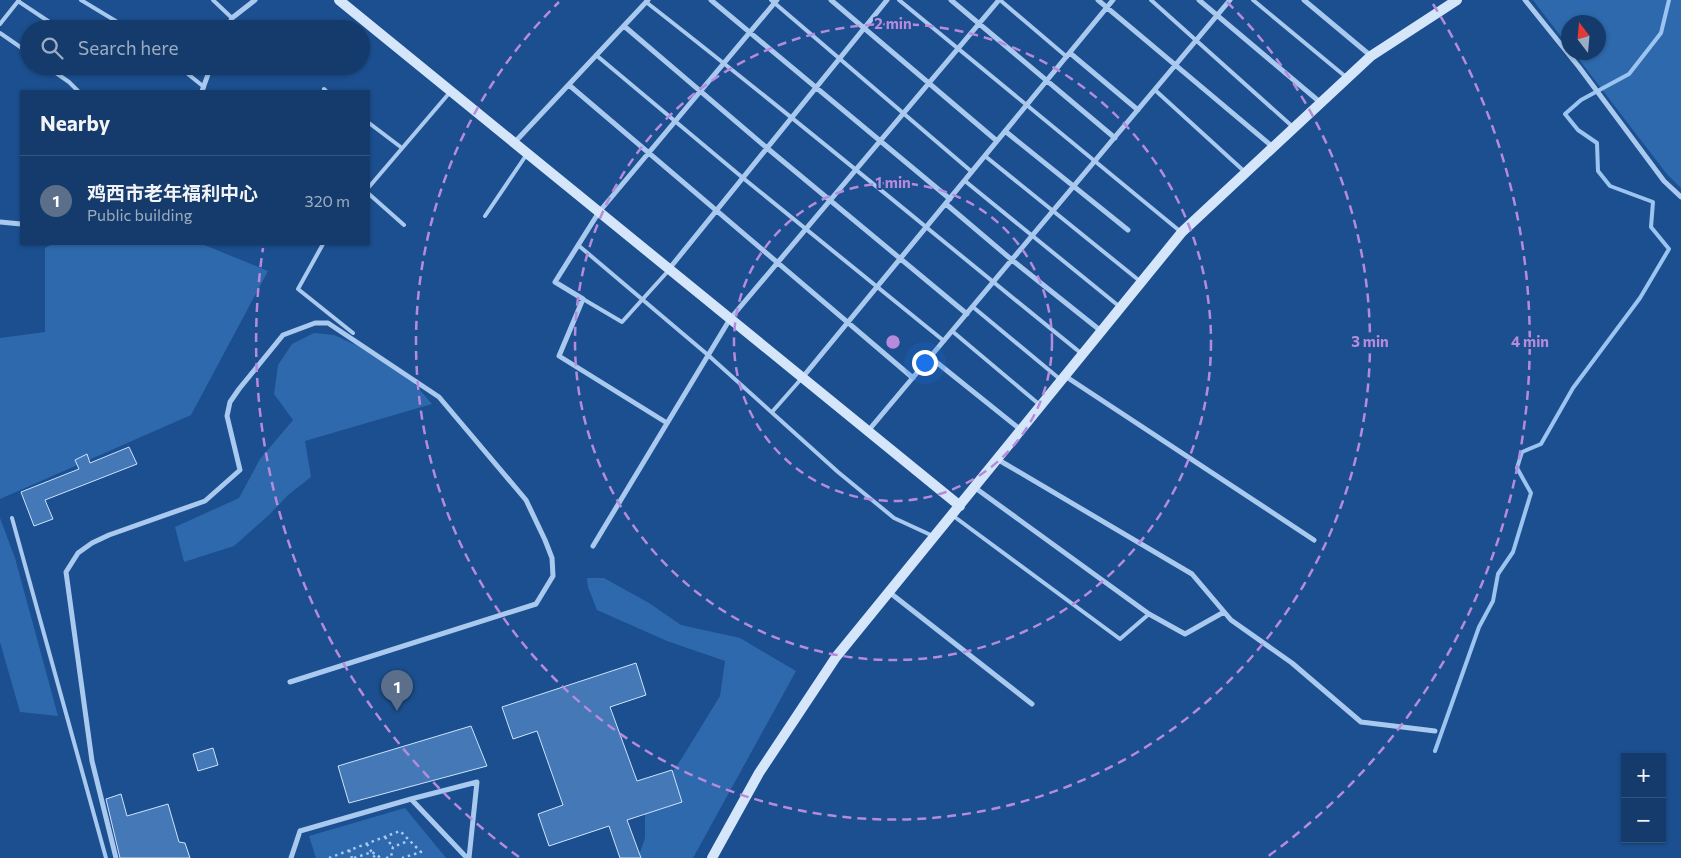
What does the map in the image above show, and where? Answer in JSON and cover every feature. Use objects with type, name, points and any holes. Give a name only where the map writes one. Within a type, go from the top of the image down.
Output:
[{"type":"street","points":[[232,18],[255,0]]},
{"type":"street","points":[[339,0],[364,20]]},
{"type":"street","points":[[711,0],[880,142],[1012,260],[1101,332]]},
{"type":"street","points":[[831,0],[930,82],[997,141]]},
{"type":"street","points":[[669,269],[887,0]]},
{"type":"street","points":[[951,0],[1115,138]]},
{"type":"street","points":[[592,546],[730,319],[1000,0]]},
{"type":"street","points":[[1098,0],[1273,147]]},
{"type":"street","points":[[802,378],[1113,0]]},
{"type":"street","points":[[1199,0],[1320,103]]},
{"type":"street","points":[[868,432],[1230,0]]},
{"type":"street","points":[[1304,0],[1371,56]]},
{"type":"street","points":[[712,858],[758,773],[836,657],[1182,232],[1371,56],[1457,0]]},
{"type":"street","points":[[1525,0],[1579,67],[1664,180],[1681,197]]},
{"type":"street","points":[[514,143],[647,1]]},
{"type":"street","points":[[667,423],[558,356],[584,299],[555,282],[599,212],[750,33],[774,1]]},
{"type":"street","points":[[370,25],[960,506]]},
{"type":"street","points":[[624,26],[967,314]]},
{"type":"street","points":[[1068,55],[1138,110]]},
{"type":"street","points":[[203,89],[208,75]]},
{"type":"street","points":[[569,85],[913,378]]},
{"type":"street","points":[[1006,131],[1128,230]]},
{"type":"street","points":[[0,222],[20,224]]},
{"type":"street","points":[[116,858],[92,761],[66,572],[78,553],[92,543],[109,535],[205,501],[240,470],[227,416],[230,402],[283,335],[315,323],[328,323],[439,397],[526,500],[552,558],[553,576],[536,604],[290,682]]},
{"type":"street","points":[[930,357],[1022,430]]},
{"type":"street","points":[[1063,378],[1314,540]]},
{"type":"street","points":[[998,460],[1192,574],[1231,620],[1292,663],[1361,722],[1435,732]]},
{"type":"street","points":[[974,487],[1148,614],[1185,634],[1224,612]]},
{"type":"street","points":[[889,592],[1032,704]]},
{"type":"street","points":[[290,858],[300,831],[477,782],[468,858]]},
{"type":"street","points":[[411,799],[468,858]]},
{"type":"lane","points":[[0,24],[19,0],[47,20]]},
{"type":"lane","points":[[81,0],[114,20]]},
{"type":"lane","points":[[213,0],[232,18]]},
{"type":"lane","points":[[899,0],[1182,232]]},
{"type":"lane","points":[[1000,0],[1068,55]]},
{"type":"lane","points":[[1151,0],[1293,128]]},
{"type":"lane","points":[[1254,0],[1347,78]]},
{"type":"lane","points":[[647,1],[1083,355]]},
{"type":"lane","points":[[774,1],[972,172]]},
{"type":"lane","points":[[0,33],[20,47]]},
{"type":"lane","points":[[596,55],[743,178],[944,341]]},
{"type":"lane","points":[[58,75],[77,90]]},
{"type":"lane","points":[[188,75],[203,89]]},
{"type":"lane","points":[[1155,90],[1245,172]]},
{"type":"lane","points":[[370,186],[451,91]]},
{"type":"lane","points":[[370,124],[402,148]]},
{"type":"lane","points":[[485,216],[527,154]]},
{"type":"lane","points":[[985,156],[1142,282]]},
{"type":"lane","points":[[964,181],[1120,308]]},
{"type":"lane","points":[[370,195],[404,225]]},
{"type":"lane","points":[[322,245],[298,288],[354,333]]},
{"type":"lane","points":[[578,245],[708,355],[838,472],[894,518],[934,537]]},
{"type":"lane","points":[[584,299],[622,322],[669,269]]},
{"type":"lane","points":[[973,307],[1063,378]]},
{"type":"lane","points":[[952,331],[1041,406]]},
{"type":"lane","points":[[772,412],[802,378]]},
{"type":"lane","points":[[952,515],[1120,639],[1148,614]]},
{"type":"lane","points":[[12,518],[106,858]]},
{"type":"path","points":[[329,858],[337,857],[349,850],[400,831],[421,852],[402,858]]},
{"type":"path","points":[[385,837],[393,847],[391,857],[386,858]]},
{"type":"path","points":[[393,847],[408,840]]},
{"type":"path","points":[[367,844],[376,858]]},
{"type":"path","points":[[349,850],[353,858],[372,852]]},
{"type":"path","points":[[372,852],[380,858]]},
{"type":"shaded area","points":[[1533,0],[1681,0],[1681,188],[1666,173],[1579,60],[1606,60],[1606,15],[1561,15],[1561,37]]},
{"type":"shaded area","points":[[50,245],[204,245],[268,271],[191,415],[0,499],[0,338],[45,332],[45,248]]},
{"type":"shaded area","points":[[314,333],[334,335],[358,346],[414,383],[432,404],[305,441],[311,477],[288,495],[234,546],[184,562],[175,527],[239,498],[260,459],[293,420],[274,394],[278,365],[292,344]]},
{"type":"shaded area","points":[[0,518],[15,558],[58,716],[20,712],[0,642]]},
{"type":"shaded area","points":[[587,578],[604,578],[649,603],[681,625],[740,638],[796,671],[693,858],[638,858],[645,838],[645,812],[682,758],[720,696],[725,661],[667,641],[597,610],[588,587]]},
{"type":"shaded area","points":[[405,808],[446,858],[316,858],[309,836]]},
{"type":"building","points":[[129,447],[137,464],[45,500],[53,519],[34,526],[21,492],[79,469],[75,460],[87,454],[90,463]]},
{"type":"building","points":[[636,663],[646,695],[610,707],[637,781],[672,770],[682,802],[627,820],[641,858],[620,858],[609,826],[549,846],[538,814],[563,805],[537,731],[513,739],[502,707]]},
{"type":"building","points":[[471,726],[487,766],[349,803],[338,766]]},
{"type":"building","points":[[213,748],[218,765],[198,771],[193,754]]},
{"type":"building","points":[[121,794],[127,816],[168,804],[179,842],[185,843],[190,858],[120,858],[106,799]]},
{"type":"waterway","points":[[1435,751],[1479,627],[1493,601],[1498,574],[1513,552],[1531,493],[1517,468],[1522,452],[1541,444],[1573,388],[1640,298],[1669,249],[1651,227],[1653,202],[1610,186],[1598,171],[1597,143],[1578,130],[1565,114],[1581,100],[1629,74],[1661,33],[1669,0]]},
{"type":"place","name":"鸡西市老年福利中心","points":[[397,711]]}]
